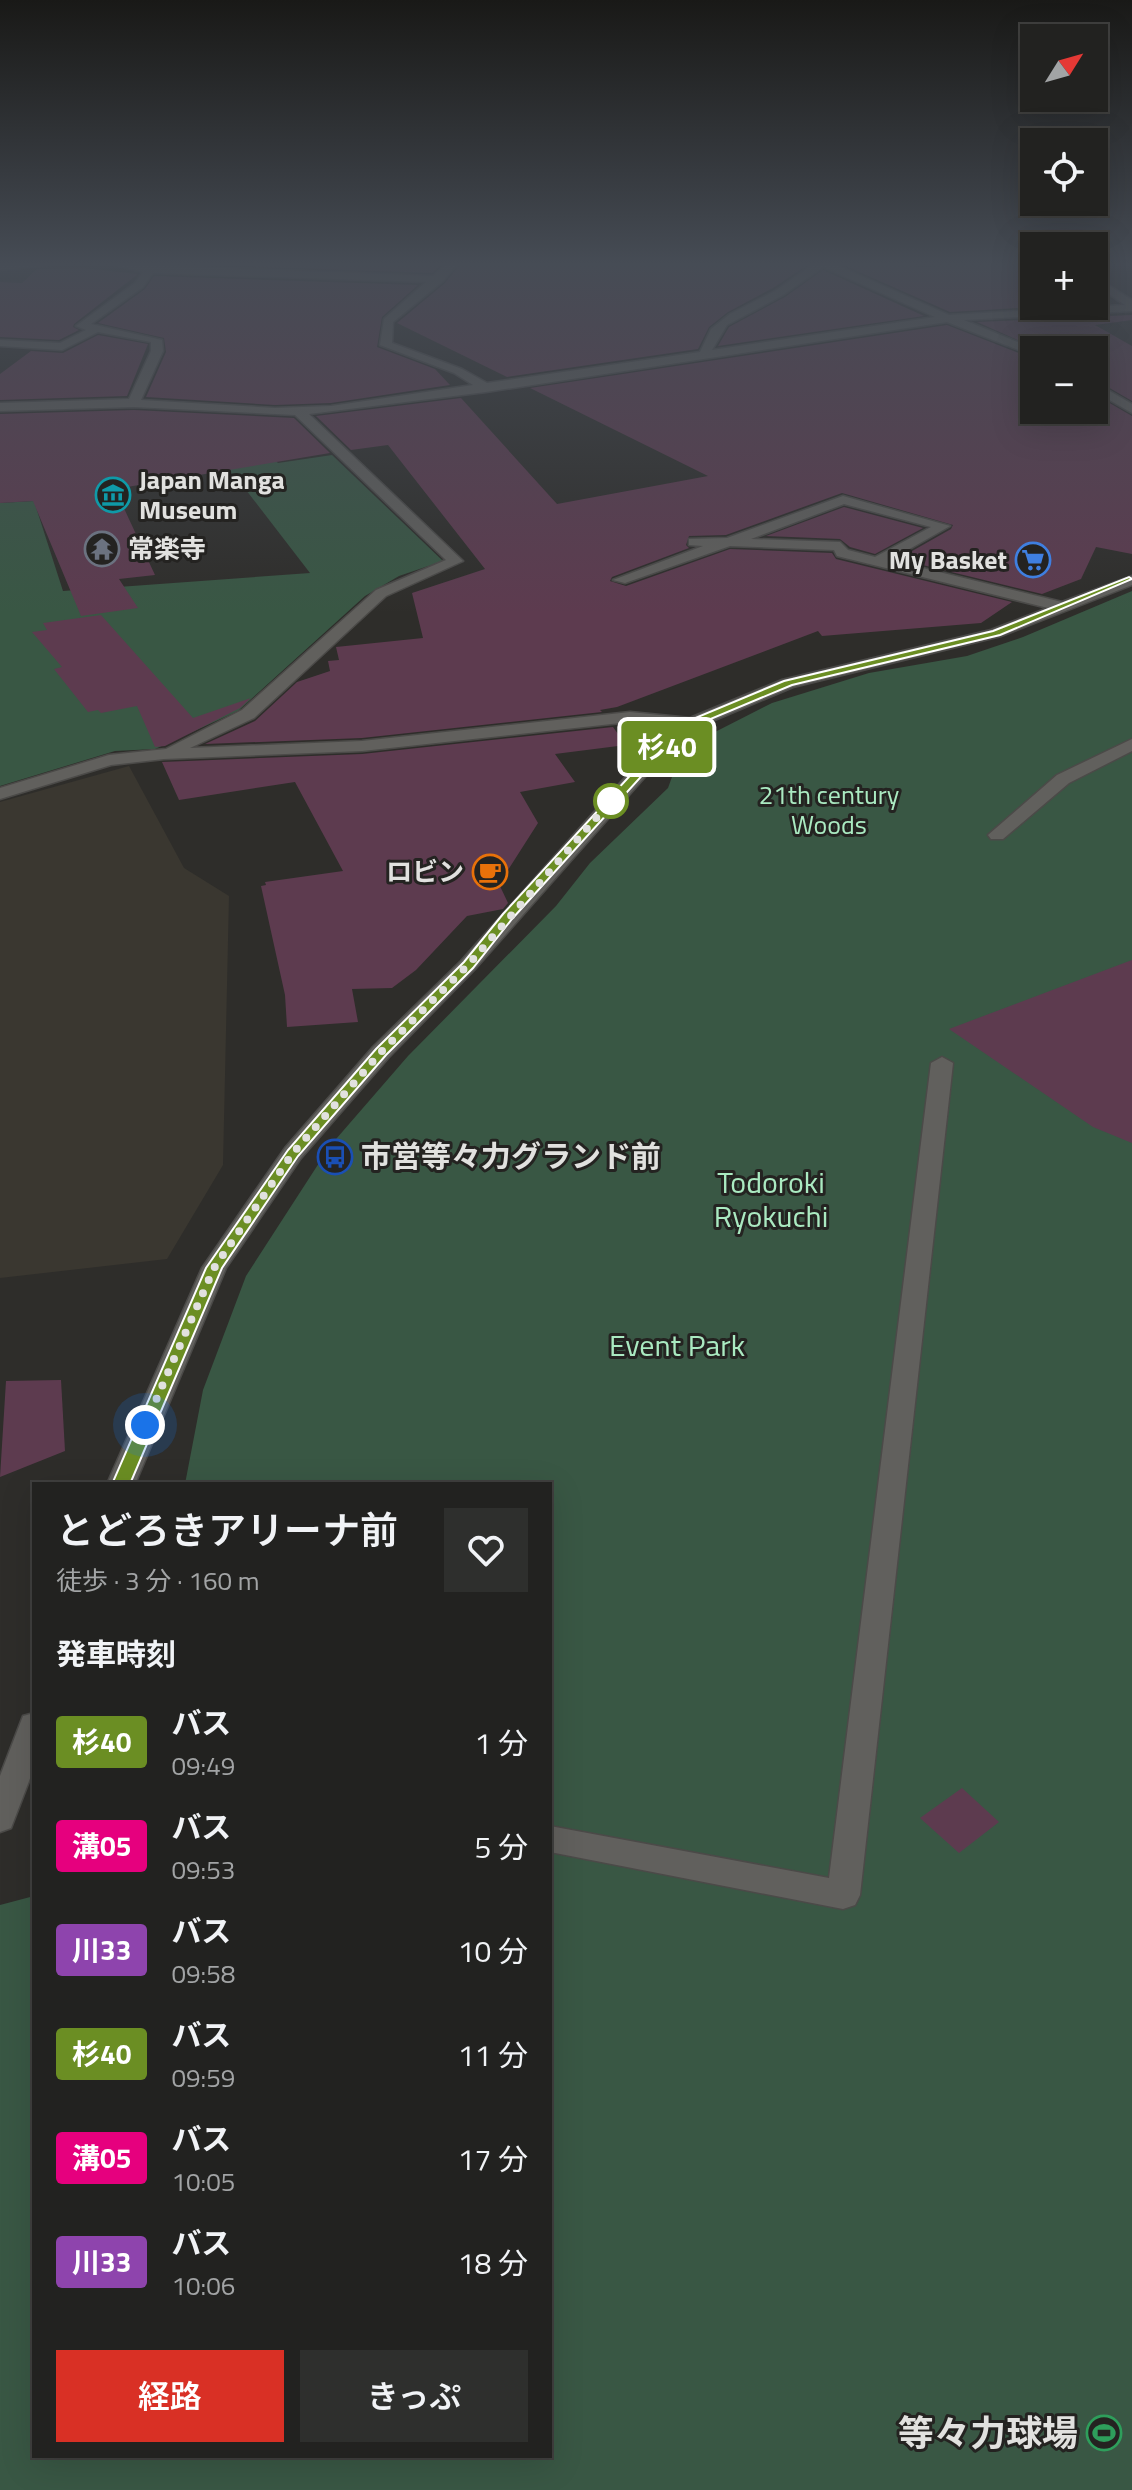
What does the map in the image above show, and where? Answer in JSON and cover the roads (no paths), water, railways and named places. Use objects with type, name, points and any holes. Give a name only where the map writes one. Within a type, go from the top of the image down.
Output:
[{"type":"street","points":[[134,403],[144,380]]},
{"type":"street","points":[[473,380],[486,388]]},
{"type":"street","points":[[0,407],[134,403],[299,412],[536,380]]},
{"type":"street","points":[[1108,393],[1130,405]]},
{"type":"street","points":[[164,754],[248,714],[381,593],[414,576],[456,561],[299,412]]},
{"type":"street","points":[[620,580],[843,500],[943,526],[878,561]]},
{"type":"street","points":[[694,542],[840,546],[842,553],[1060,606]]},
{"type":"street","points":[[122,1482],[214,1268],[293,1153],[381,1052],[468,965],[618,793],[692,723],[788,683],[954,646],[996,633],[1132,580]]},
{"type":"street","points":[[0,794],[109,760],[164,754],[362,746],[630,717],[692,723]]},
{"type":"street","points":[[997,835],[1063,779],[1132,744]]},
{"type":"street","points":[[552,1839],[843,1895],[942,1063]]},
{"type":"street","points":[[0,1819],[32,1731]]},
{"type":"place","name":"Japan Manga Museum","points":[[113,495]]},
{"type":"place","name":"常楽寺","points":[[102,549]]},
{"type":"place","name":"My Basket","points":[[1033,560]]},
{"type":"place","name":"ロビン","points":[[490,872]]},
{"type":"place","name":"市営等々力グランド前","points":[[335,1157]]},
{"type":"place","name":"等々力球場","points":[[1104,2433]]},
{"type":"park label","name":"21th century Woods","points":[[829,810]]},
{"type":"park label","name":"Todoroki Ryokuchi","points":[[771,1200]]},
{"type":"park label","name":"Event Park","points":[[677,1346]]}]
